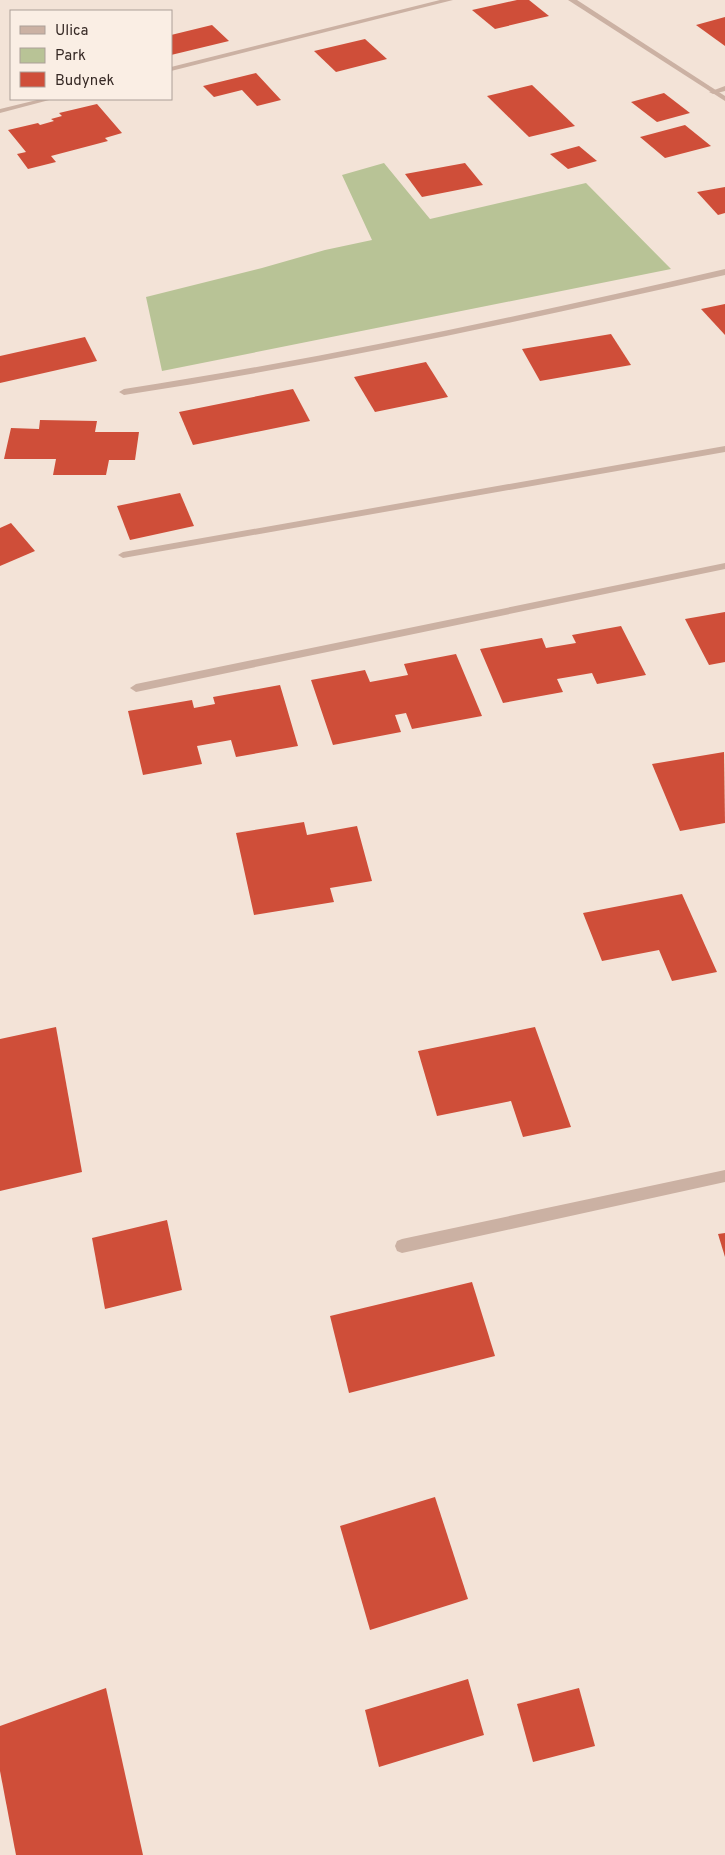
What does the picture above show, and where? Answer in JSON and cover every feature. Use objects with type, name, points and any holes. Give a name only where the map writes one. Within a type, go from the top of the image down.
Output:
[{"type":"street","points":[[172,69],[449,0]]},
{"type":"street","points":[[572,0],[725,99]]},
{"type":"street","points":[[713,92],[725,88]]},
{"type":"street","points":[[0,111],[45,100]]},
{"type":"street","points":[[124,392],[241,374],[559,310],[725,272]]},
{"type":"street","points":[[123,555],[725,449]]},
{"type":"street","points":[[136,688],[725,566]]},
{"type":"street","points":[[402,1246],[725,1176]]},
{"type":"green space","points":[[384,163],[430,219],[586,183],[671,269],[162,371],[146,297],[325,250],[372,240],[342,175]]},
{"type":"building","points":[[517,0],[529,0],[549,16],[495,29],[472,10]]},
{"type":"building","points":[[725,17],[725,46],[696,25]]},
{"type":"building","points":[[212,25],[229,41],[172,55],[172,35]]},
{"type":"building","points":[[365,39],[387,59],[336,72],[314,51]]},
{"type":"building","points":[[256,73],[281,100],[257,106],[242,90],[214,97],[203,86]]},
{"type":"building","points":[[532,85],[575,126],[529,137],[487,96]]},
{"type":"building","points":[[664,93],[690,113],[657,122],[631,102]]},
{"type":"building","points":[[97,104],[122,133],[105,138],[108,141],[51,156],[56,162],[28,169],[17,154],[26,152],[8,130],[54,121],[51,119],[62,116],[59,113]]},
{"type":"building","points":[[685,125],[711,146],[665,158],[640,137]]},
{"type":"building","points":[[579,146],[597,161],[568,169],[550,154]]},
{"type":"building","points":[[465,163],[483,185],[422,197],[405,174]]},
{"type":"building","points":[[725,187],[725,213],[718,215],[697,192]]},
{"type":"building","points":[[725,304],[725,335],[701,309]]},
{"type":"building","points":[[611,334],[631,365],[540,381],[522,349]]},
{"type":"building","points":[[85,337],[97,361],[0,383],[0,356]]},
{"type":"building","points":[[426,362],[448,397],[375,412],[354,377]]},
{"type":"building","points":[[293,389],[310,421],[193,445],[179,412]]},
{"type":"building","points":[[40,420],[97,421],[95,432],[139,432],[135,460],[109,460],[106,475],[53,475],[56,459],[4,459],[11,428],[39,429]]},
{"type":"building","points":[[180,493],[194,526],[130,540],[117,506]]},
{"type":"building","points":[[11,523],[35,551],[0,566],[0,528]]},
{"type":"building","points":[[725,612],[725,662],[709,665],[685,619]]},
{"type":"building","points":[[621,626],[646,675],[597,684],[592,673],[557,679],[563,692],[503,703],[480,649],[542,638],[546,648],[576,643],[572,635]]},
{"type":"building","points":[[456,654],[482,716],[412,729],[406,713],[395,715],[401,732],[333,745],[311,680],[365,670],[370,682],[408,675],[404,664]]},
{"type":"building","points":[[280,685],[298,746],[236,757],[231,740],[197,746],[202,764],[143,775],[128,711],[192,700],[194,708],[215,704],[213,697]]},
{"type":"building","points":[[724,752],[725,823],[680,831],[652,764]]},
{"type":"building","points":[[304,822],[307,835],[357,826],[372,881],[330,888],[334,902],[254,915],[236,833]]},
{"type":"building","points":[[682,894],[717,972],[672,981],[659,950],[602,961],[583,913]]},
{"type":"building","points":[[56,1027],[82,1172],[0,1191],[0,1039]]},
{"type":"building","points":[[535,1027],[571,1127],[523,1137],[511,1101],[437,1116],[418,1051]]},
{"type":"building","points":[[167,1220],[182,1290],[105,1309],[92,1238]]},
{"type":"building","points":[[725,1233],[725,1257],[718,1234]]},
{"type":"building","points":[[472,1282],[495,1356],[349,1393],[330,1316]]},
{"type":"building","points":[[435,1497],[468,1599],[370,1630],[340,1526]]},
{"type":"building","points":[[468,1679],[484,1735],[379,1767],[365,1710]]},
{"type":"building","points":[[106,1688],[143,1855],[16,1855],[0,1771],[0,1726]]},
{"type":"building","points":[[579,1688],[595,1746],[533,1762],[517,1704]]}]
